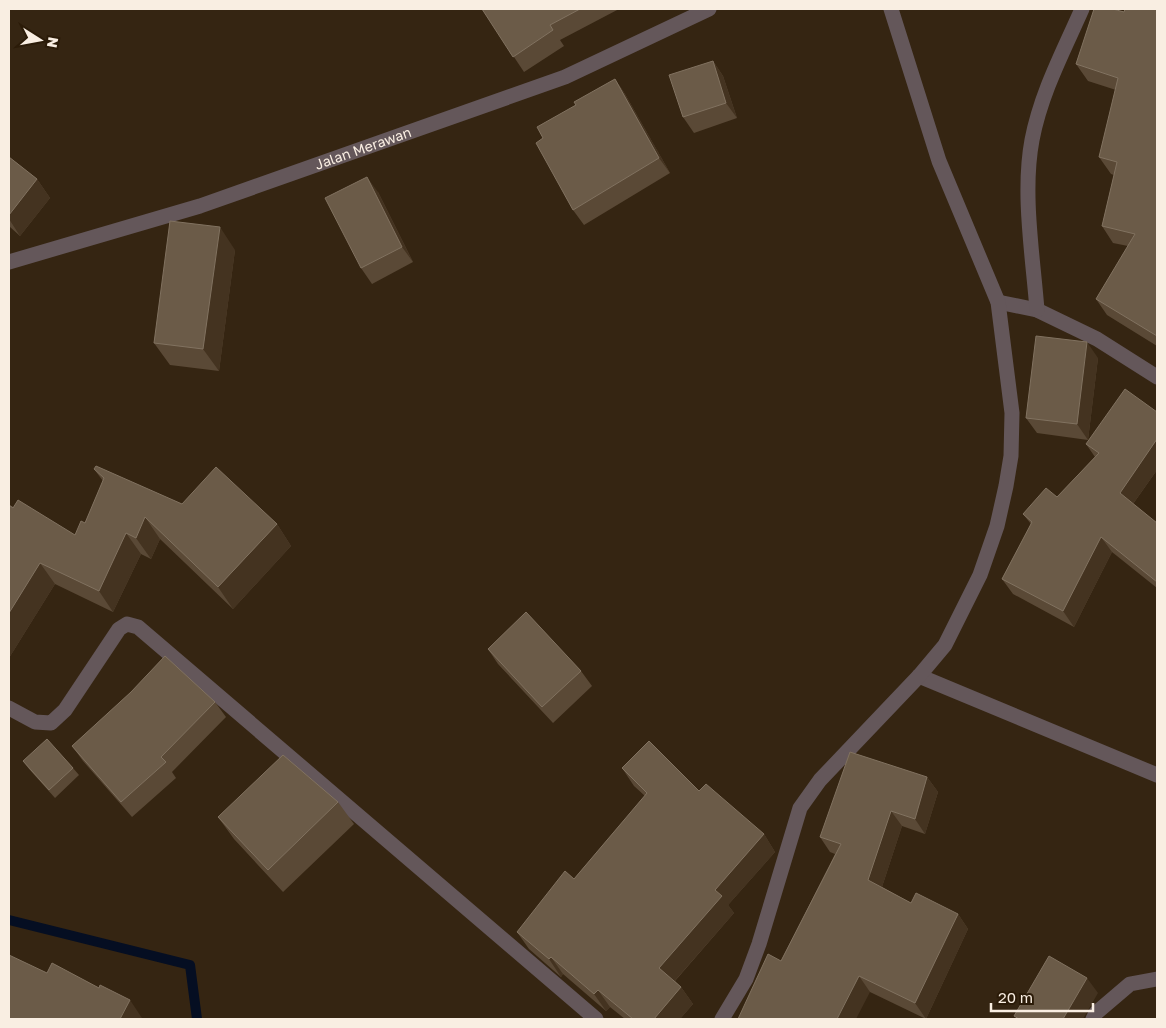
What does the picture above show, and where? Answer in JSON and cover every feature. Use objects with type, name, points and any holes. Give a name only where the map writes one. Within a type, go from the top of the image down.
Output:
[{"type":"street","name":"Jalan Merawan","points":[[9,262],[200,206],[565,77],[709,9]]},
{"type":"street","points":[[722,1019],[746,979],[759,944],[792,829],[803,802],[820,780],[919,676],[945,645],[980,575],[998,526],[1006,486],[1011,456],[1012,413],[998,302],[939,161],[919,103],[891,9]]},
{"type":"street","points":[[1036,310],[1029,174],[1032,140],[1044,94],[1082,9]]},
{"type":"street","points":[[998,302],[1036,310],[1097,339],[1157,377]]},
{"type":"street","points":[[9,708],[35,722],[51,723],[65,710],[119,629],[127,624],[138,627],[596,1019]]},
{"type":"street","points":[[919,676],[1157,775]]},
{"type":"street","points":[[1093,1019],[1096,1013],[1130,984],[1157,979]]},
{"type":"building","points":[[482,9],[580,9],[550,25],[553,30],[513,57]]},
{"type":"building","points":[[1094,9],[1113,9],[1124,12],[1125,9],[1157,9],[1157,336],[1096,299],[1135,234],[1102,226],[1117,162],[1099,157],[1118,78],[1076,64]]},
{"type":"building","points":[[713,61],[726,103],[683,117],[669,75]]},
{"type":"building","points":[[615,79],[659,158],[573,210],[536,143],[543,138],[537,127],[576,105],[574,102]]},
{"type":"building","points":[[9,157],[37,179],[9,215]]},
{"type":"building","points":[[367,177],[402,247],[361,268],[325,198]]},
{"type":"building","points":[[170,221],[220,227],[203,349],[154,343]]},
{"type":"building","points":[[1036,336],[1087,342],[1077,424],[1026,418]]},
{"type":"building","points":[[1125,389],[1157,412],[1157,439],[1120,493],[1157,523],[1157,582],[1101,537],[1063,611],[1002,579],[1032,522],[1023,514],[1046,488],[1057,497],[1099,453],[1086,444]]},
{"type":"building","points":[[96,466],[182,504],[216,467],[277,524],[218,587],[145,517],[136,538],[126,533],[99,591],[40,563],[9,613],[9,505],[13,508],[18,500],[75,535],[81,521],[85,523],[104,478],[94,469]]},
{"type":"building","points":[[526,612],[581,671],[542,707],[488,649]]},
{"type":"building","points":[[165,656],[215,702],[161,757],[166,762],[121,802],[72,746],[131,692]]},
{"type":"building","points":[[47,739],[73,768],[49,790],[23,761]]},
{"type":"building","points":[[649,741],[699,791],[706,784],[764,834],[715,890],[722,896],[659,968],[681,987],[654,1019],[633,1019],[598,990],[594,994],[551,957],[549,959],[517,932],[565,871],[574,879],[647,793],[622,768]]},
{"type":"building","points":[[850,752],[927,777],[915,819],[891,811],[868,880],[911,903],[916,893],[958,914],[915,1003],[859,976],[837,1019],[738,1019],[768,954],[781,961],[841,844],[820,837]]},
{"type":"building","points":[[283,755],[338,802],[268,870],[218,817]]},
{"type":"building","points":[[9,955],[47,973],[52,963],[99,988],[100,985],[130,1000],[120,1019],[9,1019]]},
{"type":"building","points":[[1049,956],[1087,978],[1063,1019],[1019,1019],[1014,1016]]},
{"type":"waterway","points":[[9,920],[190,965],[197,1019]]}]
